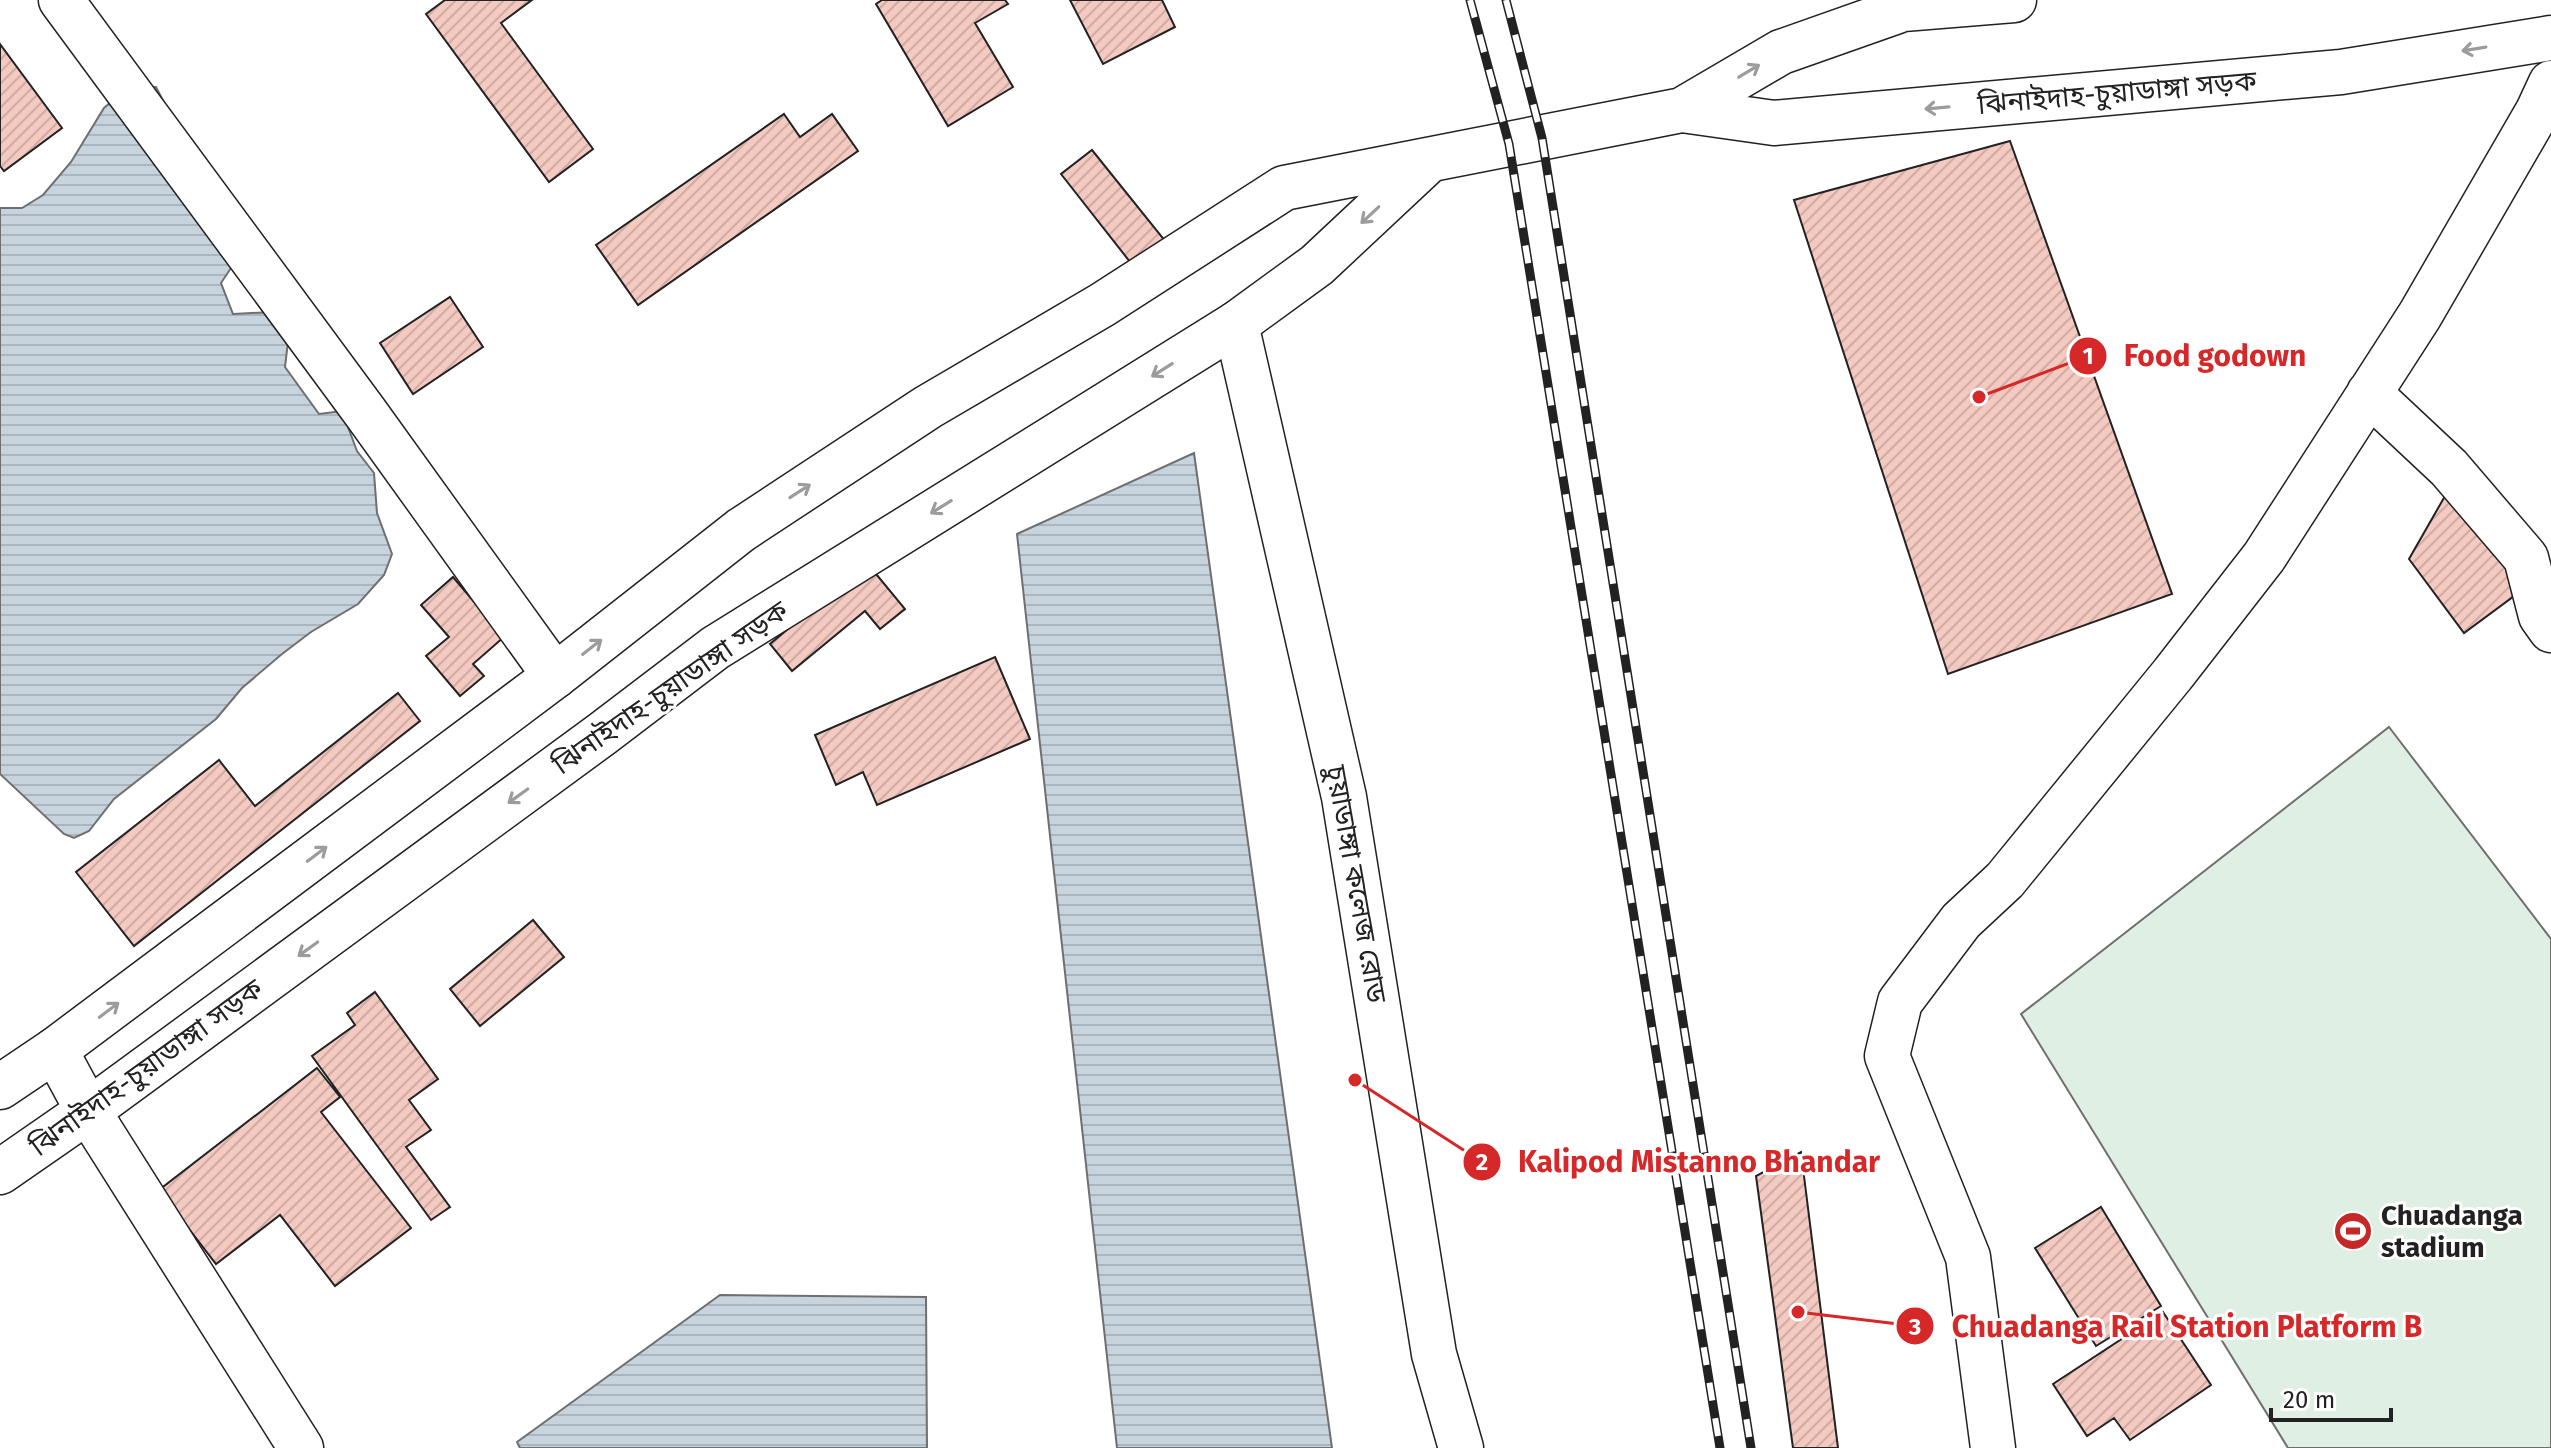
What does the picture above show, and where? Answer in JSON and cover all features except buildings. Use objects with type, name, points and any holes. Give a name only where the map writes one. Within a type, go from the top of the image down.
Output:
[{"type":"main road","points":[[61,0],[555,676]]},
{"type":"main road","name":"ঝিনাইদাহ-চুয়াডাঙ্গা সড়ক","points":[[0,1087],[55,1050],[555,676],[741,530],[928,407],[1102,305],[1284,188],[1682,110],[1781,52],[1903,9],[2014,0]]},
{"type":"main road","name":"ঝিনাইদাহ-চুয়াডাঙ্গা সড়ক","points":[[1682,110],[1774,123],[2341,72],[2551,38]]},
{"type":"main road","points":[[1993,1448],[1968,1257],[1887,1056],[1900,1002],[1961,921],[2005,880],[2264,557],[2420,315],[2538,111],[2551,83]]},
{"type":"main road","name":"ঝিনাইদাহ-চুয়াডাঙ্গা সড়ক","points":[[0,1172],[88,1111],[715,648],[1236,324],[1317,265],[1427,162]]},
{"type":"main road","name":"চুয়াডাঙ্গা কলেজ রোড","points":[[1236,324],[1344,797],[1434,1354],[1461,1448]]},
{"type":"main road","points":[[2369,393],[2449,468],[2526,558],[2541,616],[2551,630]]},
{"type":"main road","points":[[55,1050],[88,1111],[301,1448]]},
{"type":"green space","name":"Chuadanga stadium","points":[[2389,727],[2551,939],[2551,1448],[2288,1448],[2021,1014]]},
{"type":"shaded area","points":[[156,87],[237,259],[221,283],[233,314],[272,312],[289,333],[285,367],[319,414],[342,411],[357,451],[374,473],[377,513],[392,554],[384,575],[358,604],[311,632],[282,654],[242,688],[216,719],[114,799],[89,831],[74,838],[64,834],[0,774],[0,208],[22,208],[43,195],[71,162],[104,108],[126,89]]},
{"type":"shaded area","points":[[1194,453],[1332,1448],[1117,1448],[1017,534]]},
{"type":"shaded area","points":[[720,1295],[926,1297],[927,1448],[520,1448],[517,1442]]},
{"type":"railway","points":[[1470,0],[1509,144],[1720,1448]]},
{"type":"railway","points":[[1506,0],[1542,138],[1751,1448]]},
{"type":"place","name":"Food godown","points":[[1979,397]]},
{"type":"place","name":"Kalipod Mistanno Bhandar","points":[[1355,1080]]},
{"type":"place","name":"Chuadanga stadium","points":[[2353,1231]]},
{"type":"place","name":"Chuadanga Rail Station Platform B","points":[[1798,1312]]}]
